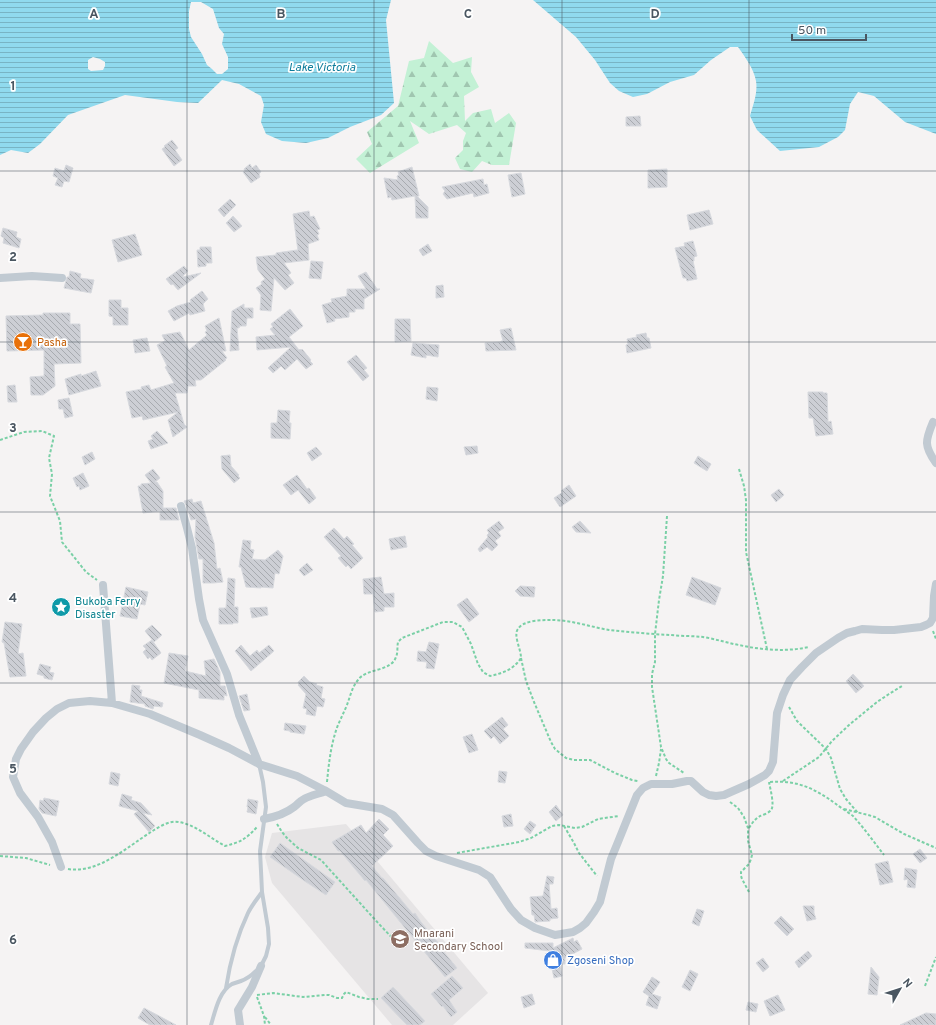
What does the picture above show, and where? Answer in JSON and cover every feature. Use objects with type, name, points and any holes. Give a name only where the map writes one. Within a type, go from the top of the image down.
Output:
[{"type":"street","points":[[0,278],[32,276],[62,278]]},
{"type":"street","points":[[933,422],[927,436],[927,446],[936,463]]},
{"type":"street","points":[[180,506],[192,548],[203,620],[226,674],[239,715],[259,764]]},
{"type":"street","points":[[61,867],[52,842],[38,817],[20,793],[13,777],[16,759],[32,732],[57,709],[68,704],[90,701],[112,703],[150,714],[229,748],[259,764],[296,776],[346,803],[382,809],[393,815],[426,851],[436,856],[479,870],[490,877],[511,909],[521,920],[535,928],[555,934],[573,932],[586,923],[600,902],[611,859],[637,795],[643,788],[651,784],[672,784],[691,781],[703,792],[716,796],[724,795],[761,778],[769,771],[773,762],[778,713],[783,695],[790,680],[816,653],[847,633],[862,629],[882,630],[921,627],[930,623],[933,618],[936,584]]},
{"type":"street","points":[[103,585],[112,703]]},
{"type":"street","points":[[264,819],[286,812],[301,800],[326,791]]},
{"type":"street","points":[[240,1025],[238,1010],[252,987],[262,966]]},
{"type":"lane","points":[[226,988],[233,983],[252,975],[262,966],[269,944],[262,892],[260,851],[266,807],[265,793],[259,764]]},
{"type":"lane","points":[[211,1025],[221,996],[226,988],[231,960],[242,927],[248,912],[262,892]]},
{"type":"path","points":[[0,440],[24,432],[42,432],[54,436],[49,458],[52,474],[50,496],[60,520],[62,542],[86,572],[103,585]]},
{"type":"path","points":[[739,469],[746,500],[746,552],[767,650]]},
{"type":"path","points":[[666,516],[663,576],[658,600],[655,634],[655,662],[652,674],[652,687],[661,747],[669,763],[691,781]]},
{"type":"path","points":[[640,781],[632,780],[615,773],[590,760],[574,760],[566,758],[555,749],[526,681],[516,635],[517,629],[523,624],[532,621],[554,620],[610,630],[702,637],[767,650],[792,650],[811,646]]},
{"type":"path","points":[[326,791],[332,745],[338,724],[354,685],[358,678],[363,674],[379,670],[393,662],[396,657],[398,642],[402,638],[443,622],[453,622],[462,627],[471,644],[478,664],[484,672],[490,676],[504,673],[521,658]]},
{"type":"path","points":[[782,781],[819,757],[839,734],[877,702],[902,686]]},
{"type":"path","points":[[783,695],[797,721],[826,749],[831,758],[838,784],[843,794],[858,813]]},
{"type":"path","points":[[651,784],[657,774],[661,747]]},
{"type":"path","points":[[749,784],[782,781],[811,788],[852,815],[884,855]]},
{"type":"path","points":[[748,828],[758,817],[771,811],[772,802],[770,782]]},
{"type":"path","points":[[716,796],[738,808],[744,817],[748,828],[748,842],[752,855],[749,864],[741,872],[742,879],[748,892]]},
{"type":"path","points":[[843,809],[875,818],[904,834],[936,848]]},
{"type":"path","points":[[456,853],[519,842],[531,838],[552,826],[560,825],[575,828],[582,827],[598,819],[628,816]]},
{"type":"path","points":[[274,817],[277,825],[287,838],[298,848],[321,860],[378,924],[399,945]]},
{"type":"path","points":[[0,856],[26,858],[70,870],[82,870],[105,862],[154,830],[172,821],[194,827],[225,846],[238,843],[248,837],[264,819]]},
{"type":"path","points":[[564,826],[579,853],[604,885]]},
{"type":"path","points":[[925,986],[936,957]]},
{"type":"path","points":[[252,987],[260,1004],[265,1025]]},
{"type":"path","points":[[256,995],[273,992],[303,997],[329,995],[340,999],[346,992],[368,999],[378,999]]},
{"type":"path","points":[[264,1016],[271,1025]]},
{"type":"shaded area","points":[[346,824],[488,993],[453,1025],[392,1025],[272,883],[265,857],[272,833]]},
{"type":"green space","points":[[429,41],[453,63],[472,57],[471,72],[479,87],[464,96],[465,121],[473,113],[491,109],[495,123],[509,113],[516,123],[509,165],[492,165],[482,161],[472,172],[460,169],[455,158],[463,150],[463,141],[466,133],[457,125],[429,134],[410,121],[419,143],[370,173],[356,159],[372,144],[367,132],[398,106],[409,61],[424,58]]},
{"type":"water","name":"Lake Victoria","points":[[0,0],[391,0],[386,20],[394,103],[381,115],[350,127],[328,138],[306,143],[282,141],[266,134],[261,122],[264,105],[261,96],[239,84],[222,80],[198,103],[177,102],[125,95],[68,115],[40,144],[28,153],[11,150],[0,155]],"holes":[[[191,2],[201,2],[213,9],[219,28],[224,34],[222,44],[228,57],[228,69],[222,74],[217,74],[207,65],[191,37],[189,29],[189,11]],[[93,57],[105,62],[103,70],[91,71],[88,69],[88,60]]]},
{"type":"water","points":[[533,0],[936,0],[936,134],[905,122],[874,96],[858,92],[850,104],[845,130],[838,137],[819,147],[780,151],[757,130],[750,116],[756,94],[756,81],[751,68],[738,47],[730,47],[711,60],[694,75],[670,82],[647,94],[633,97],[619,91],[610,83],[595,60],[576,37]]},
{"type":"building","points":[[640,116],[641,126],[626,126],[626,117]]},
{"type":"building","points":[[172,140],[178,148],[175,150],[182,160],[174,166],[162,149]]},
{"type":"building","points":[[250,164],[252,168],[256,165],[261,172],[259,174],[260,177],[251,183],[243,172],[245,171],[244,169]]},
{"type":"building","points":[[66,165],[73,168],[69,182],[64,181],[62,187],[55,185],[58,178],[53,176],[55,168],[64,171]]},
{"type":"building","points":[[412,167],[419,196],[417,196],[428,207],[428,218],[416,218],[415,196],[392,200],[391,197],[388,198],[384,178],[398,180],[398,172]]},
{"type":"building","points":[[667,169],[667,187],[648,188],[648,170]]},
{"type":"building","points":[[521,173],[525,194],[512,197],[508,175]]},
{"type":"building","points":[[483,179],[484,185],[487,184],[489,193],[474,197],[473,193],[447,199],[443,194],[445,191],[442,187]]},
{"type":"building","points":[[230,199],[236,205],[224,217],[218,210]]},
{"type":"building","points":[[709,210],[713,224],[690,230],[687,215]]},
{"type":"building","points":[[309,211],[310,217],[314,216],[320,229],[317,230],[319,240],[308,244],[309,260],[284,263],[291,273],[288,275],[294,283],[285,290],[274,278],[271,311],[260,310],[261,295],[256,288],[262,284],[261,282],[265,279],[258,270],[256,257],[298,251],[293,214]]},
{"type":"building","points":[[233,216],[242,226],[234,232],[226,223]]},
{"type":"building","points":[[3,228],[17,232],[16,237],[21,239],[19,248],[3,243],[4,238],[1,236]]},
{"type":"building","points":[[135,234],[142,255],[118,262],[112,240]]},
{"type":"building","points":[[693,241],[697,256],[694,257],[693,261],[697,279],[687,281],[686,278],[683,278],[675,248],[685,246],[684,243]]},
{"type":"building","points":[[428,244],[432,251],[423,256],[419,250]]},
{"type":"building","points":[[200,247],[211,247],[212,263],[206,263],[206,266],[198,267],[197,250],[200,250]]},
{"type":"building","points":[[311,261],[323,262],[321,279],[309,278]]},
{"type":"building","points":[[184,266],[188,271],[183,277],[201,273],[178,290],[166,279]]},
{"type":"building","points":[[70,271],[81,274],[80,278],[94,280],[91,293],[64,288]]},
{"type":"building","points":[[366,272],[377,289],[380,289],[364,299],[364,309],[355,309],[355,312],[349,312],[349,317],[334,319],[335,321],[327,323],[322,305],[332,302],[331,299],[347,296],[347,289],[366,289],[358,276]]},
{"type":"building","points":[[443,285],[444,297],[436,298],[436,286]]},
{"type":"building","points":[[202,291],[208,299],[203,304],[205,311],[190,315],[189,313],[174,321],[168,311],[177,306],[191,302],[190,300]]},
{"type":"building","points":[[109,300],[121,300],[121,308],[128,308],[128,325],[113,325],[113,317],[109,316]]},
{"type":"building","points":[[244,304],[244,308],[253,308],[253,318],[247,318],[246,326],[240,326],[237,328],[239,350],[230,351],[232,311]]},
{"type":"building","points":[[290,309],[303,326],[289,337],[299,350],[302,349],[313,364],[306,369],[297,359],[285,370],[281,366],[273,373],[268,368],[291,347],[257,350],[256,337],[275,335],[270,329],[273,327],[271,324]]},
{"type":"building","points":[[43,313],[70,313],[70,324],[80,324],[81,363],[54,364],[55,386],[43,395],[31,395],[30,377],[44,376],[44,350],[7,351],[6,316],[43,315]]},
{"type":"building","points":[[219,318],[226,351],[222,351],[227,358],[225,359],[226,360],[201,380],[195,380],[196,386],[188,386],[187,393],[175,393],[184,424],[187,427],[173,437],[168,420],[178,412],[143,420],[142,416],[132,418],[126,392],[142,389],[141,387],[149,385],[151,390],[174,383],[165,367],[167,366],[157,345],[165,341],[162,335],[180,332],[189,350],[207,335],[205,332],[207,331],[205,326]]},
{"type":"building","points":[[395,319],[410,319],[411,341],[395,342]]},
{"type":"building","points":[[511,328],[516,350],[486,351],[485,343],[503,341],[500,330]]},
{"type":"building","points":[[646,333],[647,338],[649,338],[651,348],[627,353],[627,339]]},
{"type":"building","points":[[147,338],[150,351],[135,353],[133,340]]},
{"type":"building","points":[[413,343],[439,345],[438,357],[426,355],[426,358],[411,355]]},
{"type":"building","points":[[356,355],[367,368],[364,370],[369,376],[363,381],[347,362]]},
{"type":"building","points":[[96,371],[101,386],[69,395],[65,379]]},
{"type":"building","points":[[15,385],[17,402],[8,402],[7,386]]},
{"type":"building","points":[[427,387],[438,388],[437,401],[426,399]]},
{"type":"building","points":[[808,392],[827,393],[828,422],[831,421],[833,434],[816,436],[813,418],[809,418]]},
{"type":"building","points":[[69,398],[73,416],[65,418],[63,409],[59,409],[58,400]]},
{"type":"building","points":[[278,410],[290,411],[290,439],[271,438],[271,423],[277,423]]},
{"type":"building","points":[[157,431],[168,443],[151,449],[148,441],[153,439],[151,436]]},
{"type":"building","points":[[477,446],[478,453],[466,455],[464,447]]},
{"type":"building","points":[[316,447],[322,454],[312,461],[307,453]]},
{"type":"building","points":[[92,452],[95,459],[85,465],[82,457]]},
{"type":"building","points":[[230,455],[231,466],[240,478],[234,483],[222,469],[221,456]]},
{"type":"building","points":[[698,456],[711,464],[707,471],[694,463]]},
{"type":"building","points":[[153,469],[160,478],[155,482],[157,482],[163,491],[163,508],[176,508],[179,520],[160,520],[160,511],[143,513],[138,486],[141,486],[141,484],[151,483],[145,475]]},
{"type":"building","points":[[83,473],[89,486],[80,490],[73,478]]},
{"type":"building","points":[[297,475],[307,489],[309,488],[316,498],[309,504],[298,490],[291,495],[283,485]]},
{"type":"building","points":[[569,485],[576,496],[560,507],[554,498],[563,492],[561,491]]},
{"type":"building","points":[[779,489],[784,495],[776,502],[771,495]]},
{"type":"building","points":[[192,499],[193,503],[201,501],[214,543],[217,569],[220,568],[223,582],[203,583],[203,559],[199,559],[195,537],[196,519],[191,520],[184,501]]},
{"type":"building","points":[[499,521],[504,528],[498,532],[501,536],[495,541],[498,545],[492,551],[487,547],[480,552],[478,549],[488,537],[487,535],[489,533],[487,530]]},
{"type":"building","points":[[580,521],[591,533],[576,532],[572,527]]},
{"type":"building","points":[[334,528],[344,539],[347,536],[354,544],[352,545],[363,558],[351,569],[348,565],[346,567],[338,558],[341,556],[324,537]]},
{"type":"building","points":[[405,536],[407,547],[391,550],[389,539]]},
{"type":"building","points":[[243,540],[251,541],[250,549],[254,550],[252,559],[265,560],[278,550],[283,556],[279,574],[275,573],[273,588],[246,587],[241,567],[239,567]]},
{"type":"building","points":[[307,563],[313,570],[304,576],[299,570]]},
{"type":"building","points":[[381,577],[384,594],[394,593],[394,607],[384,607],[384,611],[375,612],[373,594],[364,594],[363,579]]},
{"type":"building","points":[[692,577],[721,588],[715,605],[686,595]]},
{"type":"building","points":[[228,578],[235,579],[234,607],[238,607],[238,623],[219,624],[219,608],[226,608]]},
{"type":"building","points":[[520,586],[535,587],[534,597],[520,596],[515,591]]},
{"type":"building","points":[[126,587],[148,592],[145,605],[140,604],[137,619],[120,616]]},
{"type":"building","points":[[467,598],[479,614],[469,622],[457,605]]},
{"type":"building","points":[[267,607],[268,615],[252,618],[250,608]]},
{"type":"building","points":[[5,622],[22,624],[18,654],[23,653],[26,676],[10,677],[4,643],[2,642]]},
{"type":"building","points":[[152,625],[162,635],[154,642],[145,631]]},
{"type":"building","points":[[152,640],[161,653],[152,660],[150,657],[148,659],[143,652],[146,649],[143,646]]},
{"type":"building","points":[[429,642],[439,644],[434,669],[426,668],[427,662],[417,661],[418,651],[426,652]]},
{"type":"building","points":[[241,645],[250,656],[257,650],[259,653],[269,645],[274,651],[251,671],[235,651]]},
{"type":"building","points":[[169,653],[188,656],[185,671],[206,676],[204,661],[214,659],[220,672],[220,686],[225,686],[227,696],[224,695],[224,700],[199,698],[199,690],[164,683]]},
{"type":"building","points":[[40,664],[51,667],[49,672],[54,673],[52,680],[37,674]]},
{"type":"building","points":[[853,674],[864,686],[856,693],[846,681]]},
{"type":"building","points":[[304,676],[310,682],[323,687],[321,698],[325,699],[323,707],[317,706],[315,716],[306,714],[307,709],[303,708],[306,694],[298,685],[298,682]]},
{"type":"building","points":[[132,685],[140,686],[139,690],[142,690],[141,696],[163,703],[162,707],[154,706],[153,709],[145,706],[145,704],[130,702]]},
{"type":"building","points":[[247,694],[250,710],[244,711],[239,696]]},
{"type":"building","points":[[502,717],[508,725],[503,729],[509,736],[500,744],[494,736],[491,739],[484,731]]},
{"type":"building","points":[[285,723],[306,726],[304,734],[284,730]]},
{"type":"building","points":[[472,734],[478,750],[469,753],[463,737]]},
{"type":"building","points":[[499,771],[507,772],[505,783],[498,782]]},
{"type":"building","points":[[111,772],[120,774],[118,786],[109,784]]},
{"type":"building","points":[[122,794],[132,797],[131,800],[141,803],[152,815],[143,813],[155,826],[149,832],[134,814],[138,811],[119,806]]},
{"type":"building","points":[[44,798],[59,801],[56,816],[42,813],[39,809],[40,800],[43,801]]},
{"type":"building","points":[[248,799],[258,801],[256,814],[247,812]]},
{"type":"building","points":[[556,805],[563,815],[556,821],[549,812]]},
{"type":"building","points":[[511,814],[513,826],[504,827],[502,816]]},
{"type":"building","points":[[379,819],[389,829],[383,835],[393,846],[372,866],[413,914],[415,913],[457,968],[445,977],[366,880],[365,881],[340,851],[338,851],[332,842],[361,825],[366,833]]},
{"type":"building","points":[[530,821],[536,825],[530,834],[524,829]]},
{"type":"building","points":[[280,843],[335,882],[326,895],[270,857]]},
{"type":"building","points":[[920,849],[927,858],[920,863],[913,854]]},
{"type":"building","points":[[888,861],[893,882],[880,885],[875,864]]},
{"type":"building","points":[[905,868],[917,870],[915,888],[907,887],[908,879],[904,880]]},
{"type":"building","points":[[547,876],[554,877],[553,884],[549,884],[551,909],[557,908],[558,918],[550,919],[550,921],[535,922],[534,915],[532,915],[530,897],[543,896]]},
{"type":"building","points":[[803,906],[814,906],[816,919],[807,921]]},
{"type":"building","points":[[697,909],[704,911],[699,926],[692,923]]},
{"type":"building","points":[[781,916],[794,929],[787,936],[774,923]]},
{"type":"building","points":[[573,938],[574,942],[577,940],[582,949],[565,958],[565,964],[560,964],[562,976],[554,978],[551,964],[549,964],[550,951],[525,948],[525,943],[553,943],[553,948]]},
{"type":"building","points":[[808,951],[812,956],[799,968],[795,962]]},
{"type":"building","points":[[763,958],[769,967],[763,972],[756,963]]},
{"type":"building","points":[[871,967],[879,977],[877,995],[868,994]]},
{"type":"building","points":[[690,970],[698,974],[690,991],[682,987]]},
{"type":"building","points":[[452,976],[463,988],[449,1000],[457,1012],[451,1017],[431,994]]},
{"type":"building","points":[[652,977],[660,982],[652,994],[661,997],[657,1009],[646,1005],[649,996],[643,992]]},
{"type":"building","points":[[393,987],[425,1021],[420,1025],[407,1025],[381,998]]},
{"type":"building","points":[[532,994],[535,1004],[524,1008],[521,997]]},
{"type":"building","points":[[778,995],[785,1010],[770,1016],[764,1001]]},
{"type":"building","points":[[748,1002],[758,1004],[756,1012],[746,1010]]},
{"type":"building","points":[[144,1008],[176,1025],[150,1025],[138,1018]]},
{"type":"building","points":[[926,1013],[936,1014],[936,1025],[900,1025]]},
{"type":"place","name":"Pasha","points":[[23,342]]},
{"type":"place","name":"Bukoba Ferry Disaster","points":[[61,607]]},
{"type":"place","name":"Mnarani Secondary School","points":[[400,939]]},
{"type":"place","name":"Zgoseni Shop","points":[[553,960]]}]
